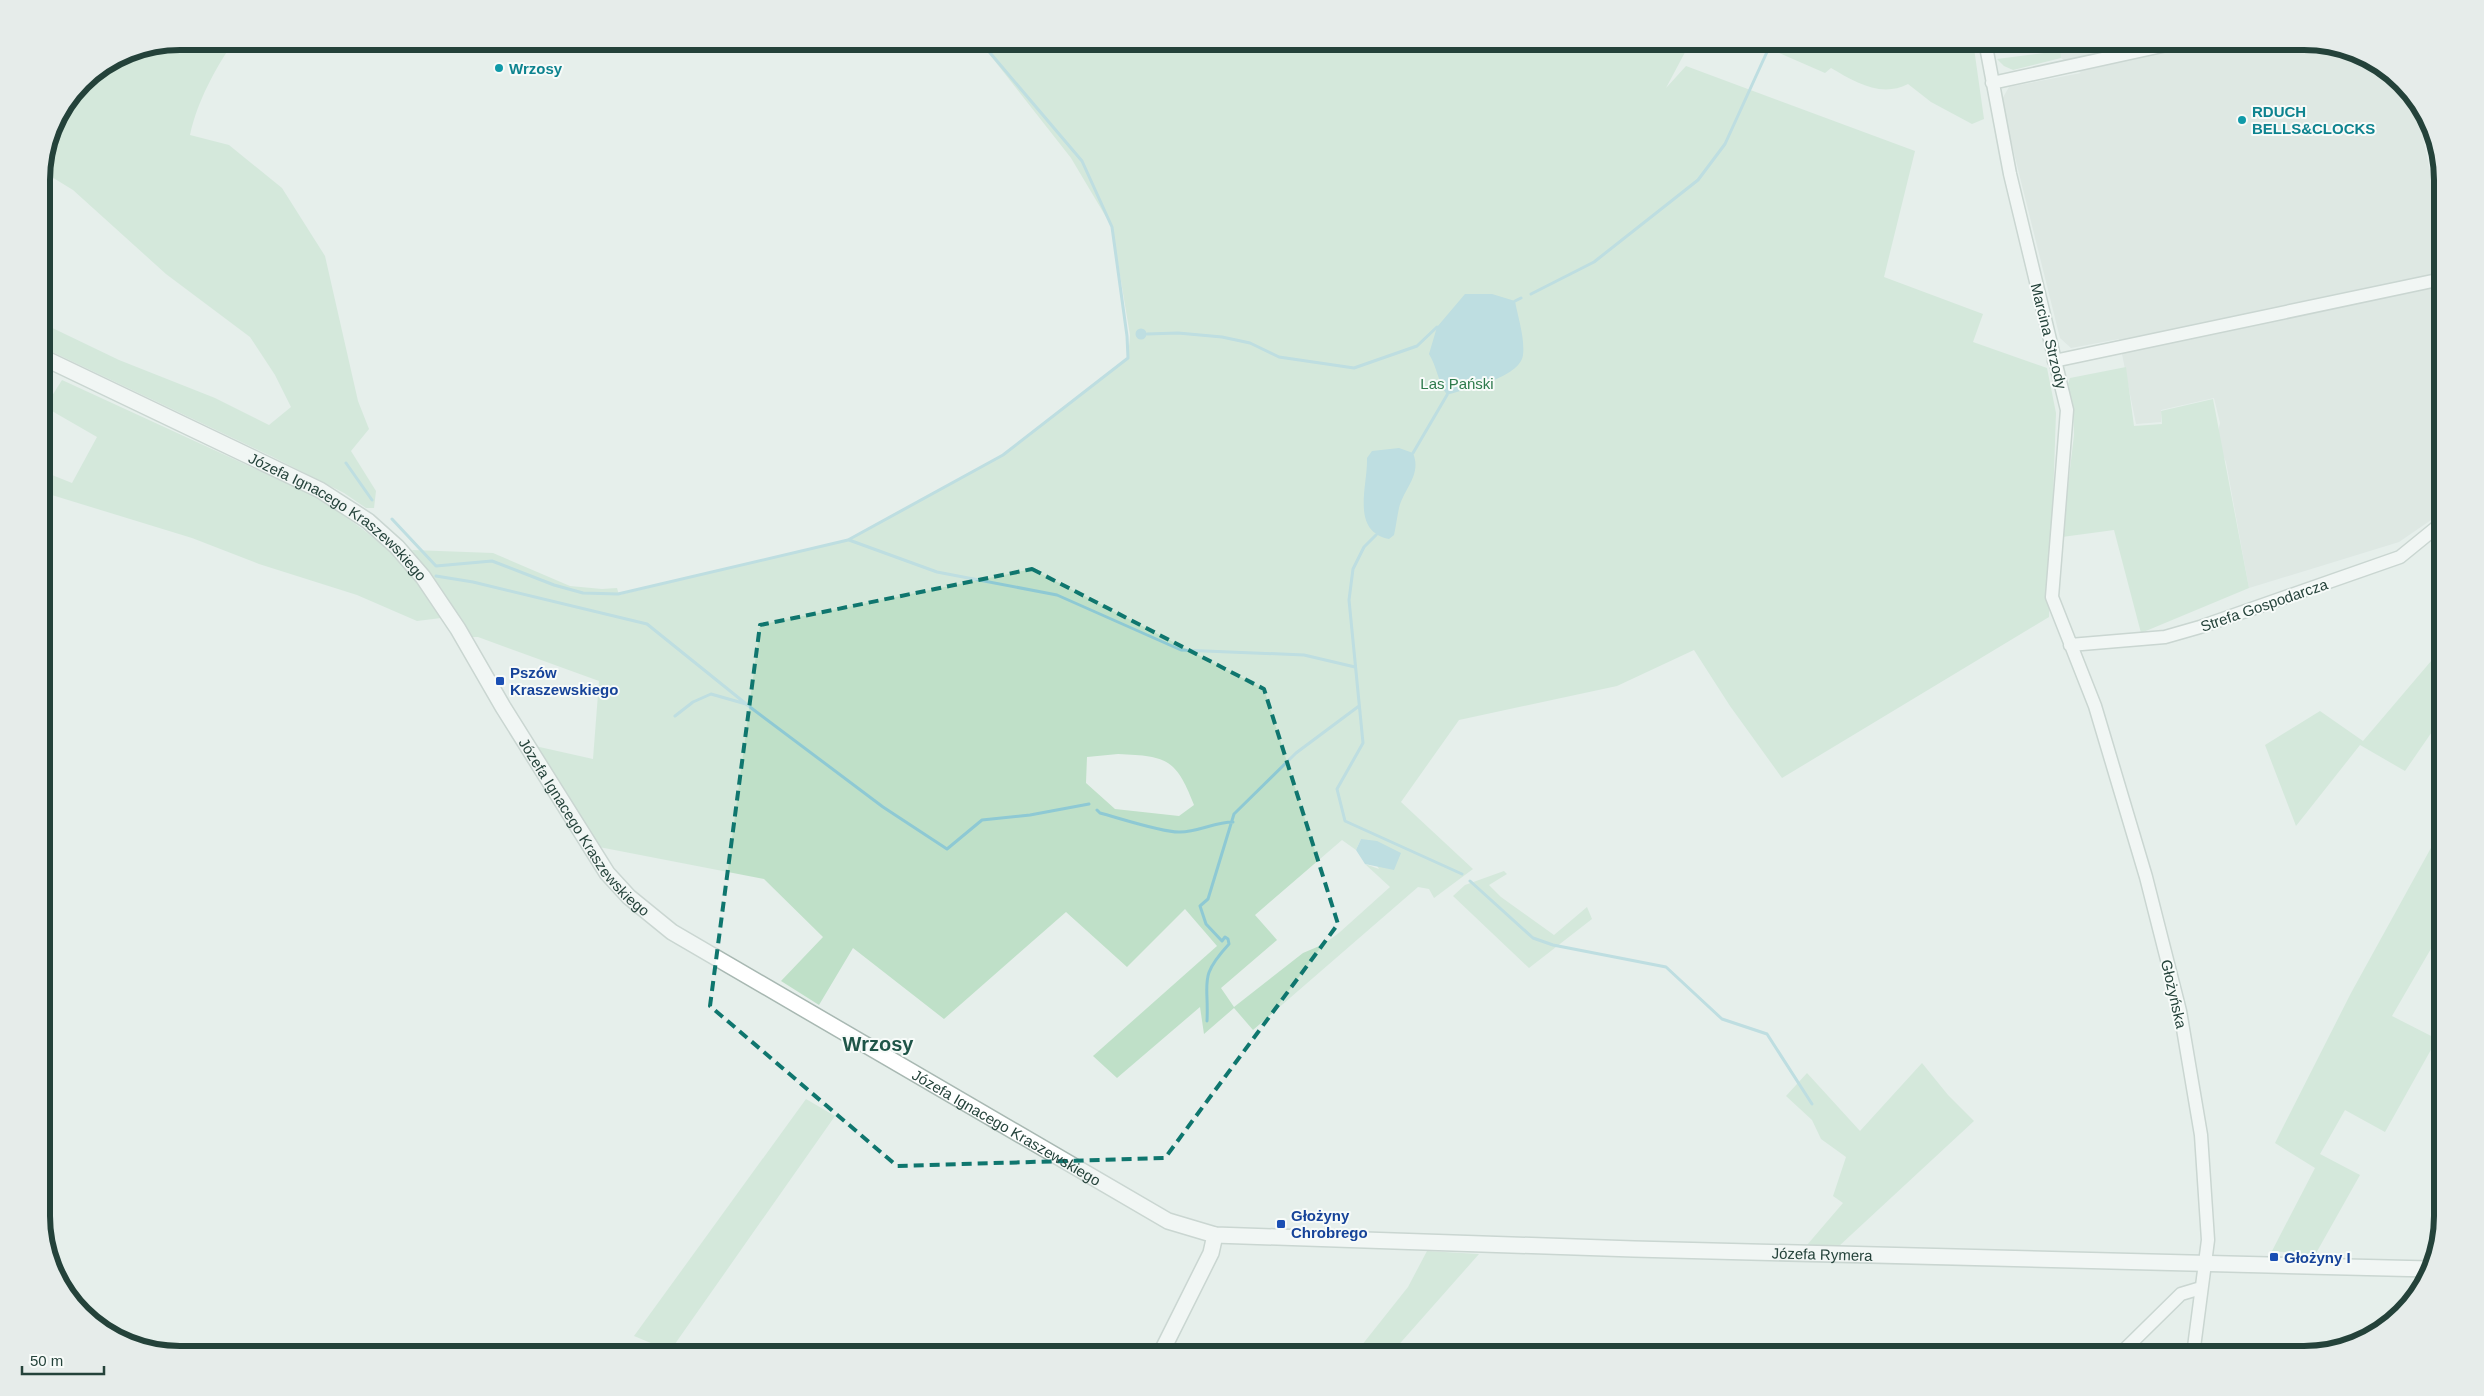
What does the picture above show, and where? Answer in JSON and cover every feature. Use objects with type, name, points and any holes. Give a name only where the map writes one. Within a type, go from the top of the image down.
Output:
[{"type":"street","name":"Marcina Strzody","points":[[1986,50],[2010,174],[2067,410],[2052,597],[2067,639]]},
{"type":"street","points":[[1992,83],[2144,50]]},
{"type":"street","points":[[2054,361],[2434,281]]},
{"type":"street","name":"Józefa Ignacego Kraszewskiego","points":[[50,361],[320,490],[368,521],[397,547],[423,577],[458,628],[503,707],[606,873],[636,903],[672,932],[1149,1211],[1196,1231],[1215,1235]]},
{"type":"street","name":"Strefa Gospodarcza","points":[[2067,639],[2164,637],[2200,627],[2400,557],[2434,529]]},
{"type":"street","name":"Głożyńska","points":[[2067,639],[2106,738],[2146,877],[2180,1011],[2204,1159],[2208,1240],[2194,1346]]},
{"type":"street","points":[[1164,1346],[1211,1253],[1215,1235]]},
{"type":"street","name":"Józefa Rymera","points":[[1215,1235],[1634,1249],[2423,1269]]},
{"type":"street","points":[[2128,1346],[2181,1294],[2201,1288]]},
{"type":"highlighted area","points":[[1032,569],[1264,689],[1338,924],[1165,1158],[897,1166],[710,1006],[760,625]]},
{"type":"shaded area","points":[[2061,50],[2321,51],[2338,54],[2369,67],[2390,82],[2402,94],[2419,119],[2434,190],[2434,518],[2431,520],[2399,542],[2249,588],[2226,462],[2221,451],[2218,433],[2220,423],[2214,398],[2161,410],[2161,422],[2136,424],[2119,339],[2071,348],[2060,338],[2001,101],[2009,87],[2081,73],[2061,58]]},
{"type":"green space","points":[[180,50],[228,50],[197,110],[190,135],[229,145],[282,188],[325,256],[358,401],[369,429],[351,451],[376,491],[374,508],[366,508],[344,493],[273,457],[50,351],[50,327],[119,360],[215,398],[269,425],[291,407],[275,375],[250,337],[166,274],[73,190],[50,176],[54,146],[63,122],[82,94],[94,82],[122,63],[146,54]]},
{"type":"green space","name":"Las Pański","points":[[986,50],[1686,50],[1666,88],[1686,66],[1915,151],[1884,277],[1983,314],[1973,342],[2047,368],[2056,413],[2049,617],[1782,778],[1730,706],[1694,650],[1617,686],[1459,720],[1401,802],[1473,869],[1434,898],[1429,889],[1418,887],[1253,1030],[1234,1008],[1204,1034],[1200,1007],[1117,1078],[1093,1056],[1217,946],[1185,909],[1127,967],[1066,912],[944,1019],[853,948],[819,1005],[781,981],[823,937],[764,879],[599,847],[535,746],[593,759],[599,681],[478,637],[472,637],[412,550],[493,553],[570,586],[602,589],[617,588],[619,595],[848,540],[1003,455],[1128,358],[1130,335],[1112,227],[1071,158]],"holes":[[[1118,754],[1158,759],[1175,769],[1188,789],[1194,805],[1179,816],[1115,809],[1086,783],[1087,757]],[[1361,839],[1379,869],[1365,864],[1390,887],[1340,932],[1324,944],[1303,953],[1234,1007],[1221,988],[1277,940],[1255,915],[1342,840],[1356,850]]]},
{"type":"green space","points":[[1773,50],[1974,50],[1984,119],[1972,124],[1931,102],[1908,84],[1898,88],[1878,89],[1859,83],[1831,68],[1825,73]]},
{"type":"green space","points":[[2052,50],[2061,50],[2061,58],[2013,70],[2004,66],[1997,59],[2052,52]]},
{"type":"green space","points":[[2126,367],[2134,426],[2162,424],[2161,411],[2213,399],[2249,588],[2141,633],[2114,530],[2062,537],[2074,435],[2073,406],[2068,384],[2070,378]]},
{"type":"green space","points":[[62,380],[314,496],[353,522],[389,551],[410,573],[441,618],[417,621],[357,595],[259,564],[192,538],[50,494],[50,474],[72,483],[97,437],[50,410],[50,399]]},
{"type":"green space","points":[[2434,658],[2434,729],[2405,771],[2360,745],[2296,826],[2265,745],[2320,711],[2363,741]]},
{"type":"green space","points":[[2434,842],[2434,944],[2392,1016],[2434,1037],[2434,1044],[2385,1132],[2345,1110],[2320,1154],[2360,1175],[2315,1255],[2272,1251],[2315,1168],[2275,1143],[2351,993]]},
{"type":"green space","points":[[1504,871],[1507,874],[1489,885],[1501,897],[1554,935],[1587,907],[1592,919],[1529,968],[1453,896],[1465,885]]},
{"type":"green space","points":[[1922,1063],[1948,1095],[1974,1121],[1838,1247],[1807,1245],[1843,1203],[1833,1196],[1846,1157],[1821,1139],[1812,1120],[1786,1096],[1807,1073],[1860,1131]]},
{"type":"green space","points":[[806,1099],[835,1116],[674,1346],[658,1346],[634,1336]]},
{"type":"green space","points":[[1427,1251],[1479,1254],[1398,1346],[1361,1346],[1408,1287]]},
{"type":"water","points":[[1465,294],[1492,294],[1515,301],[1522,335],[1523,355],[1520,363],[1502,376],[1478,386],[1447,395],[1429,354],[1437,327]]},
{"type":"water","points":[[1141,328],[1147,334],[1141,340],[1135,334]]},
{"type":"water","points":[[1399,448],[1413,453],[1415,468],[1414,475],[1401,501],[1394,535],[1389,539],[1377,534],[1369,527],[1365,517],[1364,494],[1367,458],[1372,451]]},
{"type":"water","points":[[1361,839],[1377,841],[1401,853],[1394,870],[1365,864],[1356,850]]},
{"type":"waterway","points":[[392,519],[436,566],[492,561],[554,585],[583,593],[618,594],[848,540],[1003,455],[1128,358],[1127,336],[1112,227],[1082,161],[988,50]]},
{"type":"waterway","points":[[1531,294],[1594,262],[1698,180],[1725,144],[1768,50]]},
{"type":"waterway","points":[[1515,301],[1521,298]]},
{"type":"waterway","points":[[1147,334],[1178,333],[1222,337],[1250,343],[1279,357],[1354,368],[1417,346],[1437,327]]},
{"type":"waterway","points":[[1413,453],[1447,395]]},
{"type":"waterway","points":[[346,463],[372,500]]},
{"type":"waterway","points":[[1376,535],[1364,547],[1353,569],[1349,600],[1363,743],[1337,789],[1345,821],[1462,874]]},
{"type":"waterway","points":[[849,540],[937,572],[1057,595],[1181,650],[1304,655],[1355,667]]},
{"type":"waterway","points":[[436,576],[473,582],[647,624],[745,703]]},
{"type":"waterway","points":[[675,716],[693,702],[711,694],[746,704],[883,807],[947,849],[982,820],[1030,815],[1089,804]]},
{"type":"waterway","points":[[1207,1021],[1207,980],[1209,972],[1219,955],[1229,944],[1228,939],[1225,937],[1222,941],[1206,924],[1200,906],[1208,899],[1234,814],[1296,753],[1359,706]]},
{"type":"waterway","points":[[1097,810],[1100,813],[1173,832],[1187,832],[1233,822]]},
{"type":"waterway","points":[[1470,881],[1533,938],[1553,945],[1666,967],[1722,1019],[1767,1034],[1812,1104]]},
{"type":"place","name":"Wrzosy","points":[[499,68]]},
{"type":"place","name":"RDUCH BELLS&CLOCKS","points":[[2242,120]]},
{"type":"place","name":"Pszów Kraszewskiego","points":[[500,681]]},
{"type":"place","name":"Głożyny Chrobrego","points":[[1281,1224]]},
{"type":"place","name":"Głożyny I","points":[[2274,1257]]},
{"type":"district","name":"Wrzosy","points":[[878,1044]]}]
